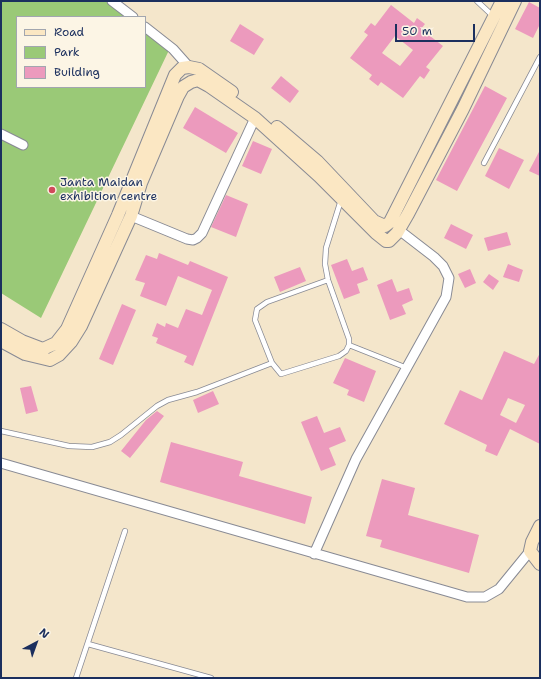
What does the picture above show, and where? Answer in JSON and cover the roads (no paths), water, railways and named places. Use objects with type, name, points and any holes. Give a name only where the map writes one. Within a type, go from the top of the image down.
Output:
[{"type":"street","points":[[112,1],[132,16]]},
{"type":"street","points":[[1,329],[22,341],[43,349],[56,342],[67,329],[118,215],[170,84],[175,75],[182,68],[190,67],[200,69],[254,108],[317,161],[374,220],[385,226],[390,222],[502,1]]},
{"type":"street","points":[[1,341],[24,354],[39,359],[50,360],[59,355],[71,342],[81,326],[130,216],[141,183],[184,86],[198,80],[209,86],[254,118],[299,157],[386,241],[392,239],[399,230],[463,109],[515,1]]},
{"type":"street","points":[[146,28],[173,49],[190,67]]},
{"type":"street","points":[[130,216],[187,239],[193,240],[197,238],[202,233],[254,118]]},
{"type":"street","points":[[1,134],[24,145]]},
{"type":"street","points":[[314,554],[356,459],[446,297],[449,278],[443,266],[434,257],[399,230]]},
{"type":"street","points":[[1,463],[467,597],[485,597],[499,589],[530,551],[532,542],[540,526]]},
{"type":"street","points":[[530,551],[536,561],[540,564]]},
{"type":"lane","points":[[477,1],[494,17]]},
{"type":"lane","points":[[484,163],[540,57]]},
{"type":"lane","points":[[328,280],[266,302],[257,309],[256,320],[272,363],[281,374],[286,374],[339,356],[346,351],[349,345],[349,339],[328,280],[325,264],[326,248],[341,199]]},
{"type":"lane","points":[[349,345],[407,368]]},
{"type":"lane","points":[[1,431],[69,446],[92,447],[110,442],[157,406],[272,363]]},
{"type":"lane","points":[[76,678],[125,531]]},
{"type":"lane","points":[[88,644],[210,678]]},
{"type":"place","name":"Janta Maidan exhibition centre","points":[[52,190]]}]
